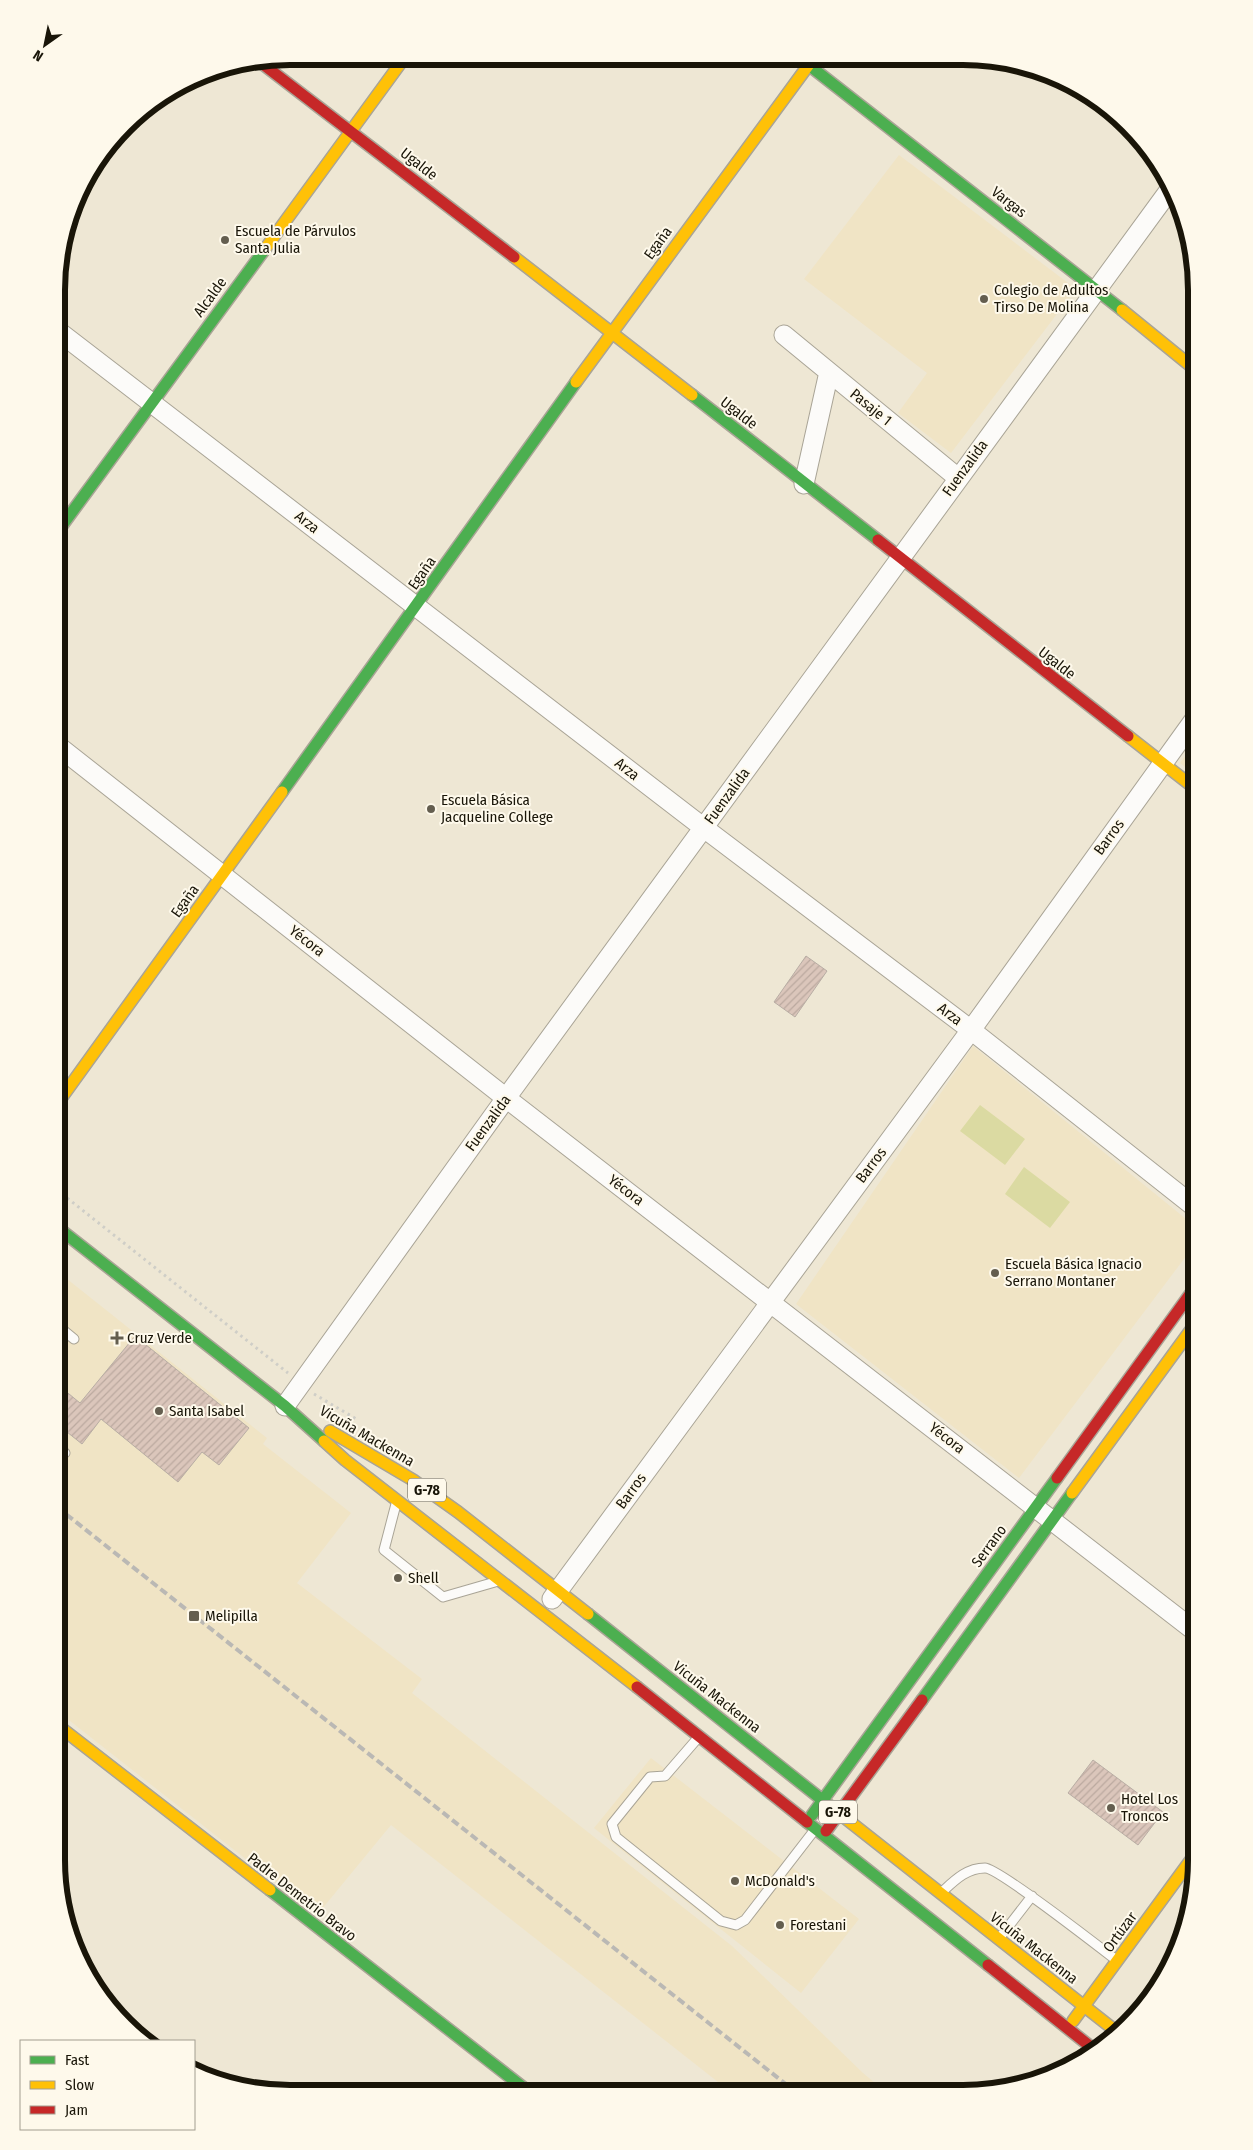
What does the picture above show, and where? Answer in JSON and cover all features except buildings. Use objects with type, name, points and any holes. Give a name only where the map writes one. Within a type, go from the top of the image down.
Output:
[{"type":"main road","name":"Alcalde","points":[[65,521],[399,65]]},
{"type":"main road","name":"Egaña","points":[[65,1093],[417,606],[804,65]]},
{"type":"main road","name":"Vargas","points":[[812,65],[1188,364]]},
{"type":"main road","name":"Ugalde","points":[[266,66],[612,332],[899,559],[1188,783]]},
{"type":"main road","name":"Vicuña Mackenna","points":[[65,1234],[285,1406],[345,1460],[543,1613],[814,1830],[1090,2046]]},
{"type":"main road","name":"Serrano","points":[[814,1830],[823,1800],[1188,1297]]},
{"type":"main road","points":[[814,1830],[840,1813],[1188,1334]]},
{"type":"main road","name":"Vicuña Mackenna","points":[[285,1406],[413,1480],[558,1591],[1112,2028]]},
{"type":"main road","name":"Padre Demetrio Bravo","points":[[65,1731],[520,2085]]},
{"type":"main road","name":"Ortúzar","points":[[1067,2028],[1188,1864]]},
{"type":"street","name":"Fuenzalida","points":[[285,1406],[506,1098],[1167,194]]},
{"type":"street","name":"Arza","points":[[65,336],[704,828],[971,1030],[1188,1202]]},
{"type":"street","name":"Pasaje 1","points":[[784,336],[958,478]]},
{"type":"street","points":[[804,484],[829,372]]},
{"type":"street","name":"Barros","points":[[543,1613],[971,1030],[1188,728]]},
{"type":"street","name":"Yécora","points":[[65,752],[506,1098],[771,1301],[1188,1626]]},
{"type":"lane","points":[[65,1332],[74,1339]]},
{"type":"lane","points":[[397,1501],[384,1550],[443,1597],[500,1580]]},
{"type":"lane","points":[[699,1737],[665,1776],[650,1777],[612,1824],[616,1837],[721,1921],[736,1925],[745,1920],[814,1830]]},
{"type":"lane","points":[[941,1893],[957,1878],[972,1870],[988,1868],[1032,1896],[1117,1961]]},
{"type":"lane","points":[[998,1940],[1032,1896]]},
{"type":"shaded area","points":[[899,155],[1076,289],[951,453],[898,413],[927,373],[804,279]]},
{"type":"shaded area","points":[[1188,752],[1188,769],[1180,763]]},
{"type":"shaded area","name":"Escuela Básica Ignacio Serrano Montaner","points":[[973,1046],[1188,1221],[1188,1254],[1019,1478],[796,1304]]},
{"type":"shaded area","points":[[980,1105],[1025,1139],[1005,1165],[960,1131]]},
{"type":"shaded area","points":[[1024,1167],[1070,1202],[1050,1228],[1005,1194]]},
{"type":"shaded area","points":[[65,1277],[267,1438],[263,1444],[351,1513],[297,1583],[422,1679],[412,1693],[732,1946],[877,2085],[722,2085],[391,1825],[317,1915],[65,1717]]},
{"type":"shaded area","points":[[651,1758],[859,1919],[801,1993],[594,1828]]},
{"type":"railway","points":[[65,1513],[787,2085]]},
{"type":"traffic: fast","points":[[809,65],[1122,310]]},
{"type":"traffic: fast","points":[[65,521],[265,249]]},
{"type":"traffic: fast","points":[[282,792],[576,382]]},
{"type":"traffic: fast","points":[[692,395],[878,540]]},
{"type":"traffic: fast","points":[[65,1233],[285,1406],[324,1441]]},
{"type":"traffic: fast","points":[[812,1815],[1057,1478]]},
{"type":"traffic: fast","points":[[922,1700],[1072,1493]]},
{"type":"traffic: fast","points":[[588,1614],[840,1814]]},
{"type":"traffic: fast","points":[[807,1822],[988,1965]]},
{"type":"traffic: fast","points":[[270,1890],[520,2085]]},
{"type":"traffic: slow","points":[[265,249],[399,65]]},
{"type":"traffic: slow","points":[[576,382],[809,65]]},
{"type":"traffic: slow","points":[[514,257],[692,395]]},
{"type":"traffic: slow","points":[[1122,310],[1188,364]]},
{"type":"traffic: slow","points":[[1128,736],[1188,783]]},
{"type":"traffic: slow","points":[[65,1093],[282,792]]},
{"type":"traffic: slow","points":[[1072,1493],[1188,1334]]},
{"type":"traffic: slow","points":[[330,1431],[413,1480],[458,1512],[588,1614]]},
{"type":"traffic: slow","points":[[324,1441],[345,1460],[637,1687]]},
{"type":"traffic: slow","points":[[65,1731],[270,1890]]},
{"type":"traffic: slow","points":[[840,1814],[1112,2028]]},
{"type":"traffic: slow","points":[[1073,2021],[1188,1864]]},
{"type":"traffic: jam","points":[[266,66],[514,257]]},
{"type":"traffic: jam","points":[[878,540],[1128,736]]},
{"type":"traffic: jam","points":[[1057,1478],[1188,1297]]},
{"type":"traffic: jam","points":[[637,1687],[807,1822]]},
{"type":"traffic: jam","points":[[826,1831],[922,1700]]},
{"type":"traffic: jam","points":[[988,1965],[1090,2046]]},
{"type":"place","name":"Escuela de Párvulos Santa Julia","points":[[225,240]]},
{"type":"place","name":"Colegio de Adultos Tirso De Molina","points":[[984,299]]},
{"type":"place","name":"Escuela Básica Jacqueline College","points":[[431,809]]},
{"type":"place","name":"Escuela Básica Ignacio Serrano Montaner","points":[[995,1273]]},
{"type":"place","name":"Cruz Verde","points":[[117,1338]]},
{"type":"place","name":"Santa Isabel","points":[[159,1411]]},
{"type":"place","name":"Shell","points":[[398,1578]]},
{"type":"place","name":"Melipilla","points":[[194,1616]]},
{"type":"place","name":"Hotel Los Troncos","points":[[1111,1808]]},
{"type":"place","name":"McDonald's","points":[[735,1881]]},
{"type":"place","name":"Forestani","points":[[780,1925]]}]
